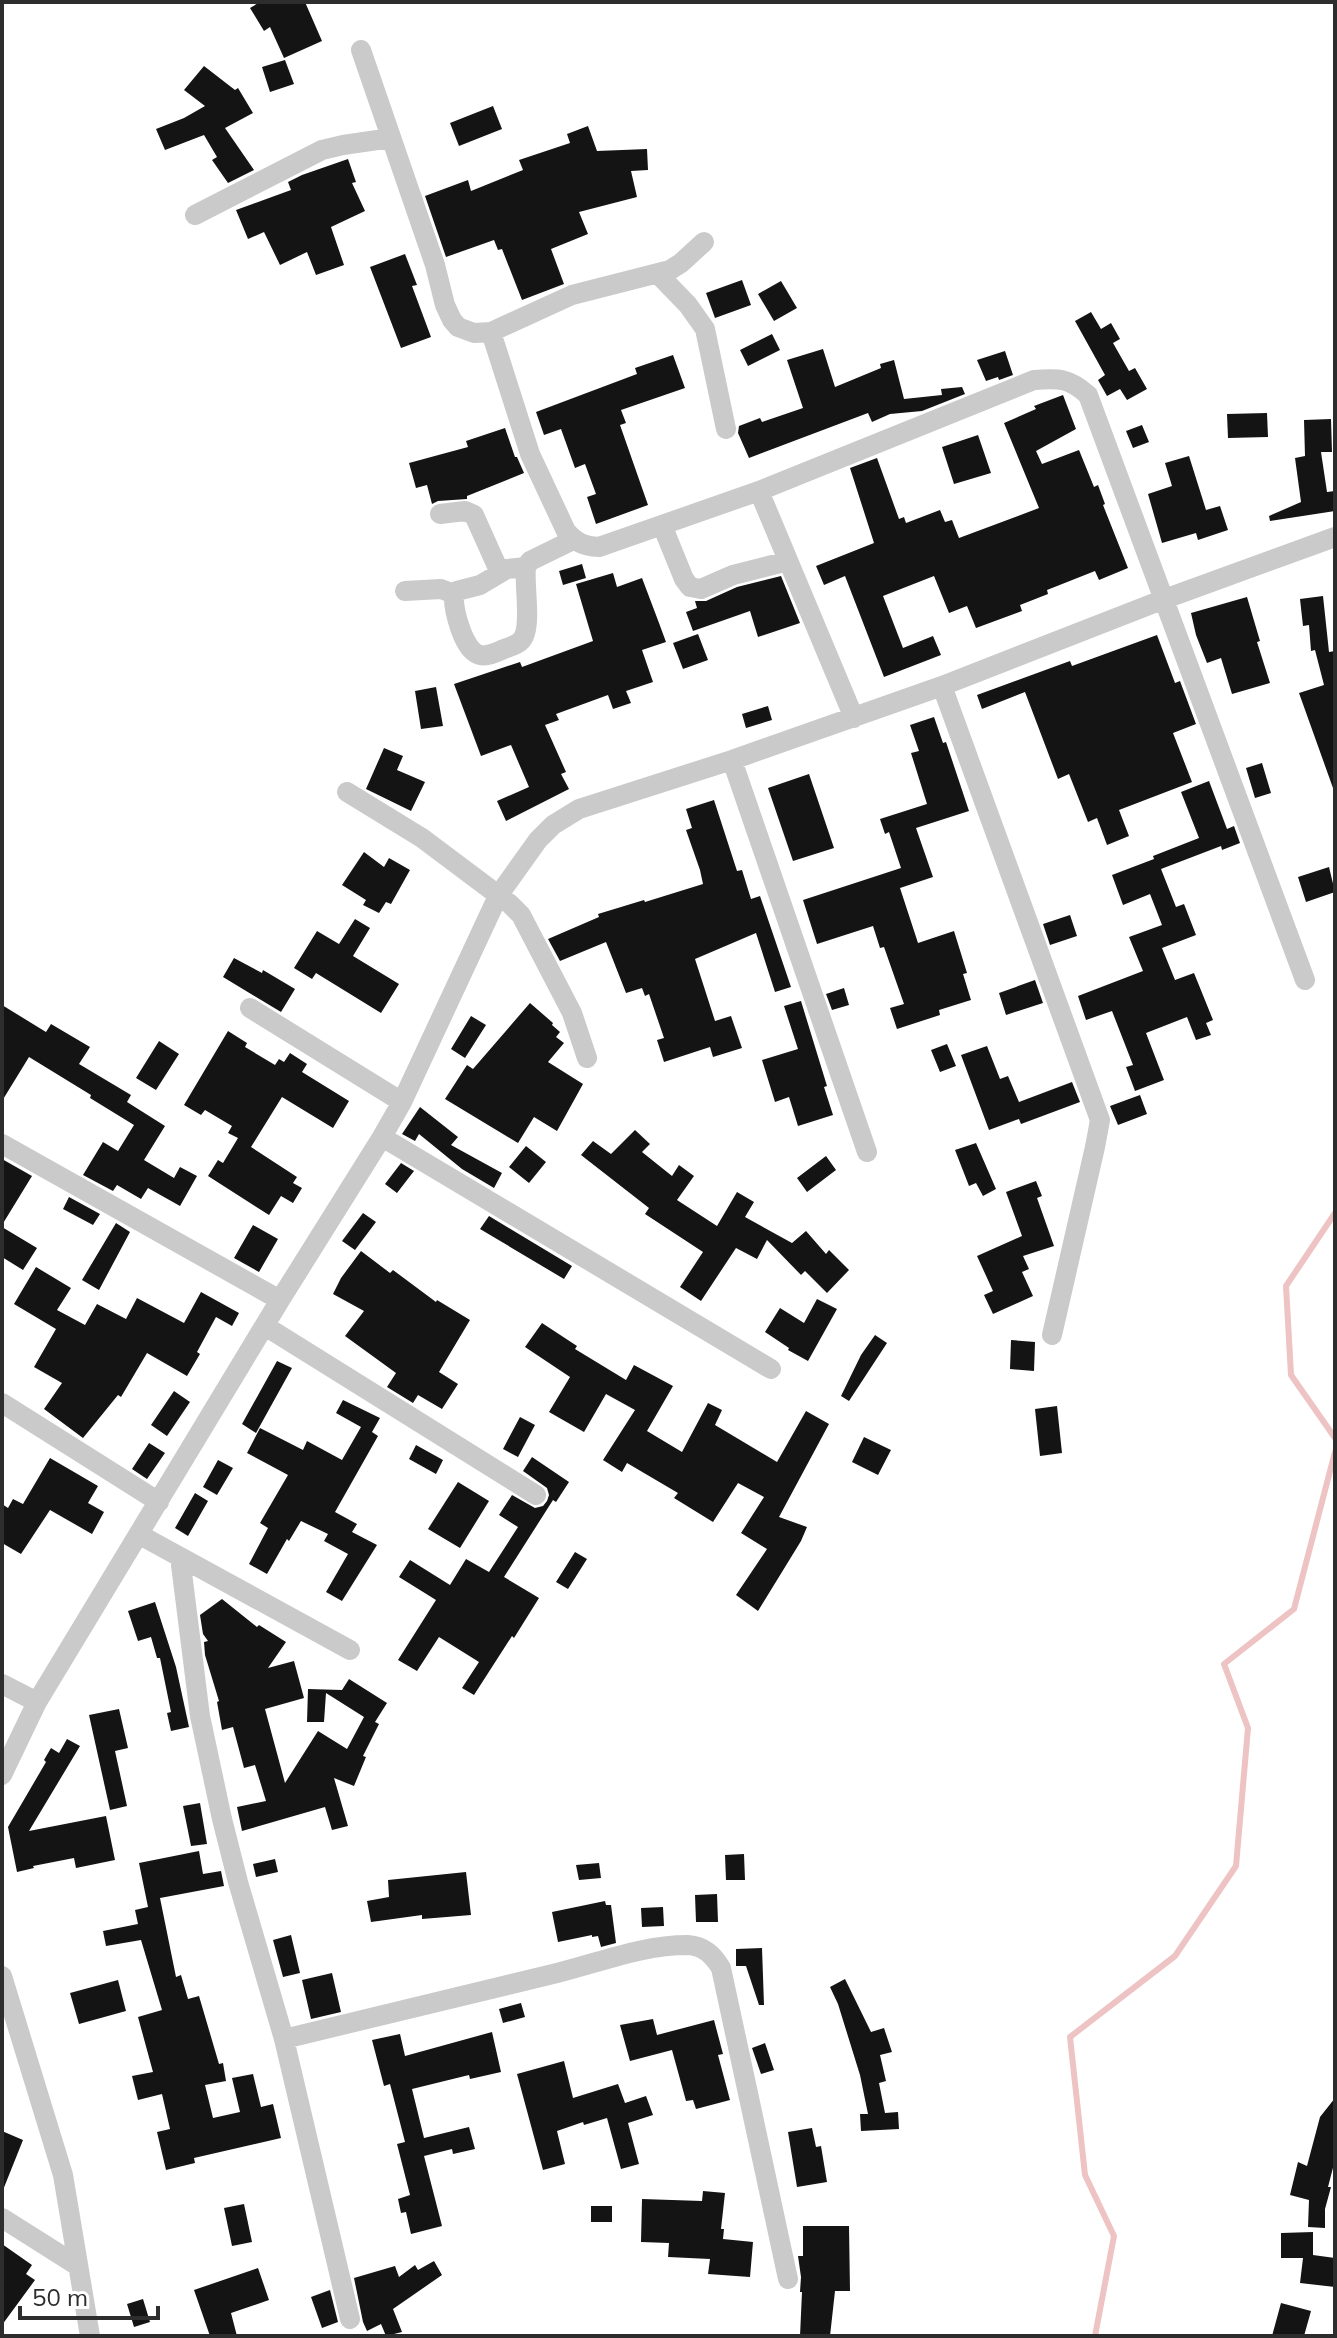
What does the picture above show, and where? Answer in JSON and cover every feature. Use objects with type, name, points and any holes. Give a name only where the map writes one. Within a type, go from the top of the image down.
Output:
[{"type":"street","points":[[361,50],[452,320],[458,327],[474,333],[491,332],[572,295],[658,274],[681,263],[704,242]]},
{"type":"street","points":[[195,215],[322,150],[391,138]]},
{"type":"street","points":[[658,274],[688,305],[705,329],[726,429]]},
{"type":"street","points":[[491,332],[530,454],[566,531],[583,546],[599,547],[759,491],[1034,380],[1074,382],[1088,395],[1305,980]]},
{"type":"street","points":[[759,491],[854,718]]},
{"type":"street","points":[[440,514],[465,511],[474,515],[500,573]]},
{"type":"street","points":[[662,525],[690,587],[701,589],[733,575],[788,561]]},
{"type":"street","points":[[2,1775],[37,1702],[402,1102],[498,896],[538,840],[553,825],[579,809],[854,718],[1335,537]]},
{"type":"street","points":[[454,594],[455,615],[475,653],[492,654],[519,643],[526,628],[526,567],[530,561],[573,540]]},
{"type":"street","points":[[454,594],[480,585],[500,573],[526,567]]},
{"type":"street","points":[[405,591],[441,589],[454,594]]},
{"type":"street","points":[[942,686],[1100,1120],[1052,1335]]},
{"type":"street","points":[[732,760],[867,1152]]},
{"type":"street","points":[[347,792],[422,838],[521,915],[572,1013],[587,1058]]},
{"type":"street","points":[[250,1008],[402,1102]]},
{"type":"street","points":[[382,1137],[771,1369]]},
{"type":"street","points":[[2,1144],[280,1300]]},
{"type":"street","points":[[265,1326],[536,1495]]},
{"type":"street","points":[[2,1403],[159,1502]]},
{"type":"street","points":[[140,1535],[350,1650]]},
{"type":"street","points":[[180,1557],[200,1716],[222,1819],[284,2039],[350,2319]]},
{"type":"street","points":[[2,1684],[37,1702]]},
{"type":"street","points":[[284,2039],[577,1968],[631,1951],[689,1945],[704,1949],[721,1968],[788,2279]]},
{"type":"street","points":[[2,1976],[63,2175],[90,2336]]},
{"type":"street","points":[[2,2218],[78,2266]]},
{"type":"building","points":[[260,2],[305,2],[322,41],[284,58],[270,27],[264,31],[250,8]]},
{"type":"building","points":[[285,60],[294,84],[270,92],[262,67]]},
{"type":"building","points":[[204,66],[235,90],[238,88],[253,113],[225,128],[254,170],[228,183],[212,160],[217,157],[204,135],[165,150],[156,129],[205,106],[184,90]]},
{"type":"building","points":[[493,106],[502,129],[459,146],[450,123]]},
{"type":"building","points":[[588,126],[597,151],[647,149],[648,170],[631,171],[637,197],[579,212],[588,234],[551,249],[564,284],[522,300],[502,249],[498,250],[494,240],[446,257],[425,196],[468,180],[471,191],[523,170],[519,160],[570,143],[567,134]]},
{"type":"building","points":[[348,159],[356,182],[352,183],[365,211],[331,227],[344,265],[316,275],[307,252],[280,265],[264,232],[248,239],[236,210],[291,190],[288,182]]},
{"type":"building","points":[[405,254],[417,285],[412,286],[431,337],[401,348],[370,267]]},
{"type":"building","points":[[742,280],[751,305],[715,318],[706,293]]},
{"type":"building","points":[[781,281],[797,308],[774,321],[758,294]]},
{"type":"building","points":[[1091,312],[1101,329],[1111,323],[1120,339],[1113,343],[1129,371],[1135,368],[1147,389],[1127,400],[1120,389],[1107,396],[1098,380],[1105,375],[1075,321]]},
{"type":"building","points":[[772,334],[780,350],[748,366],[740,350]]},
{"type":"building","points":[[823,349],[835,387],[894,360],[904,399],[942,395],[941,389],[962,387],[965,394],[922,411],[890,414],[872,422],[868,413],[749,458],[738,433],[739,426],[803,408],[787,360]]},
{"type":"building","points":[[1005,351],[1013,375],[986,381],[977,360]]},
{"type":"building","points":[[673,355],[685,388],[621,410],[626,423],[620,425],[648,505],[596,524],[587,497],[596,494],[585,464],[575,468],[561,429],[544,435],[536,412],[637,374],[635,368]]},
{"type":"building","points":[[1063,395],[1076,429],[1036,451],[1042,464],[1079,450],[1094,487],[1098,485],[1128,568],[1099,580],[1095,571],[1047,590],[1048,594],[1020,605],[1022,611],[976,628],[967,606],[949,613],[934,576],[883,596],[903,648],[933,636],[941,655],[884,677],[845,576],[824,585],[816,566],[874,543],[850,468],[877,458],[899,519],[904,517],[906,523],[940,510],[945,522],[952,520],[959,538],[1039,508],[1004,423],[1036,409],[1034,406]]},
{"type":"building","points":[[1267,413],[1268,437],[1228,438],[1227,414]]},
{"type":"building","points":[[1331,419],[1332,452],[1321,452],[1327,492],[1335,491],[1335,511],[1270,521],[1269,516],[1301,502],[1295,458],[1305,456],[1304,420]]},
{"type":"building","points":[[1142,425],[1149,442],[1133,448],[1126,431]]},
{"type":"building","points":[[505,428],[524,473],[467,496],[467,499],[432,504],[427,485],[416,488],[409,463],[468,447],[466,441]]},
{"type":"building","points":[[978,435],[991,473],[954,484],[942,447]]},
{"type":"building","points":[[1189,456],[1206,510],[1220,506],[1228,530],[1198,540],[1196,533],[1162,543],[1148,494],[1172,486],[1165,463]]},
{"type":"building","points":[[582,564],[586,578],[563,585],[559,571]]},
{"type":"building","points":[[613,573],[617,587],[642,578],[666,642],[642,650],[653,682],[626,691],[631,703],[613,709],[608,695],[556,714],[559,720],[545,725],[566,772],[561,774],[569,789],[506,821],[497,801],[529,787],[511,745],[481,756],[454,684],[520,662],[522,667],[593,641],[576,584]]},
{"type":"building","points":[[781,576],[800,623],[758,637],[750,611],[693,631],[686,612],[697,608],[695,601],[706,601],[737,587]]},
{"type":"building","points":[[1323,596],[1329,652],[1335,651],[1335,788],[1299,693],[1324,685],[1315,650],[1311,651],[1309,625],[1303,626],[1300,599]]},
{"type":"building","points":[[1247,597],[1270,683],[1232,694],[1221,658],[1207,663],[1191,613]]},
{"type":"building","points":[[698,634],[708,660],[683,669],[673,643]]},
{"type":"building","points":[[1157,635],[1175,683],[1180,681],[1196,724],[1173,733],[1192,782],[1119,810],[1129,836],[1107,845],[1097,818],[1088,822],[1069,774],[1058,779],[1025,692],[982,709],[977,695],[1070,661],[1072,666]]},
{"type":"building","points":[[436,687],[443,726],[421,729],[415,691]]},
{"type":"building","points":[[768,706],[772,720],[746,728],[742,714]]},
{"type":"building","points":[[934,717],[943,743],[946,742],[969,811],[916,828],[933,877],[900,888],[918,943],[954,931],[967,973],[963,974],[971,1000],[939,1010],[940,1015],[897,1029],[890,1008],[904,1004],[884,947],[880,948],[873,926],[817,944],[803,900],[901,868],[889,832],[885,834],[880,819],[927,804],[911,753],[919,751],[910,725]]},
{"type":"building","points":[[384,748],[403,756],[397,770],[425,782],[411,811],[366,789]]},
{"type":"building","points":[[1262,763],[1271,793],[1255,798],[1246,768]]},
{"type":"building","points":[[809,774],[834,848],[793,861],[768,788]]},
{"type":"building","points":[[1209,781],[1227,829],[1234,826],[1240,843],[1222,850],[1221,846],[1161,869],[1176,907],[1184,904],[1196,935],[1162,948],[1175,980],[1194,973],[1213,1020],[1206,1023],[1211,1035],[1196,1040],[1187,1017],[1146,1033],[1164,1080],[1135,1091],[1126,1067],[1133,1065],[1112,1011],[1086,1020],[1078,996],[1143,971],[1129,937],[1162,925],[1150,894],[1123,905],[1112,875],[1199,838],[1181,792]]},
{"type":"building","points":[[714,800],[737,871],[742,870],[751,899],[760,896],[791,987],[775,992],[756,933],[695,959],[715,1021],[731,1016],[742,1048],[713,1057],[710,1047],[664,1062],[657,1040],[664,1038],[649,994],[645,996],[642,988],[626,993],[606,942],[560,961],[548,939],[599,917],[598,914],[703,884],[686,830],[692,828],[686,809]]},
{"type":"building","points":[[364,852],[384,867],[389,858],[410,870],[391,904],[386,902],[379,913],[363,905],[366,900],[342,885]]},
{"type":"building","points":[[1329,867],[1335,892],[1306,902],[1298,877]]},
{"type":"building","points":[[1070,915],[1077,936],[1050,945],[1043,924]]},
{"type":"building","points":[[355,919],[370,928],[353,956],[399,984],[381,1013],[316,973],[312,979],[294,968],[317,931],[339,944]]},
{"type":"building","points":[[234,958],[262,973],[263,970],[295,989],[281,1012],[223,977]]},
{"type":"building","points":[[1035,980],[1043,1003],[1006,1015],[999,993]]},
{"type":"building","points":[[844,988],[849,1005],[832,1010],[826,994]]},
{"type":"building","points":[[801,1001],[833,1115],[798,1126],[789,1097],[775,1102],[762,1060],[798,1049],[784,1006]]},
{"type":"building","points":[[530,1003],[553,1023],[560,1032],[556,1037],[564,1043],[548,1062],[583,1084],[557,1131],[534,1117],[518,1143],[445,1099],[467,1065],[473,1069]]},
{"type":"building","points":[[2,1005],[46,1032],[51,1024],[90,1047],[79,1064],[131,1095],[127,1102],[165,1126],[144,1160],[174,1178],[180,1167],[197,1176],[180,1206],[148,1188],[141,1199],[117,1185],[113,1191],[83,1175],[103,1142],[118,1151],[134,1125],[29,1057],[2,1101]]},
{"type":"building","points":[[471,1016],[486,1025],[465,1058],[451,1049]]},
{"type":"building","points":[[228,1031],[247,1043],[245,1047],[275,1065],[279,1059],[284,1062],[290,1053],[307,1064],[302,1072],[349,1101],[333,1128],[282,1097],[251,1147],[297,1177],[293,1183],[302,1188],[293,1203],[281,1196],[269,1215],[208,1176],[218,1160],[223,1163],[238,1138],[228,1133],[232,1126],[205,1110],[201,1115],[184,1105]]},
{"type":"building","points":[[159,1041],[179,1054],[156,1090],[136,1078]]},
{"type":"building","points":[[947,1044],[956,1066],[940,1072],[931,1050]]},
{"type":"building","points":[[987,1046],[1000,1079],[1008,1076],[1019,1102],[1072,1082],[1080,1102],[1021,1124],[1019,1119],[989,1130],[961,1055]]},
{"type":"building","points":[[1140,1095],[1147,1114],[1118,1125],[1110,1106]]},
{"type":"building","points":[[420,1107],[458,1137],[451,1145],[502,1173],[494,1188],[462,1169],[419,1134],[415,1141],[402,1134]]},
{"type":"building","points":[[635,1130],[650,1144],[642,1152],[672,1176],[679,1165],[694,1176],[677,1200],[717,1226],[737,1192],[754,1202],[745,1217],[792,1243],[806,1231],[826,1254],[829,1250],[849,1270],[827,1293],[805,1271],[801,1275],[767,1240],[757,1259],[736,1248],[701,1301],[680,1287],[703,1252],[645,1214],[649,1208],[581,1155],[593,1141],[611,1154]]},
{"type":"building","points":[[976,1143],[996,1189],[983,1196],[976,1183],[969,1186],[955,1150]]},
{"type":"building","points":[[526,1146],[546,1162],[529,1183],[509,1167]]},
{"type":"building","points":[[826,1156],[836,1170],[807,1192],[797,1178]]},
{"type":"building","points":[[2,1159],[32,1176],[2,1225]]},
{"type":"building","points":[[401,1163],[414,1171],[397,1193],[385,1184]]},
{"type":"building","points":[[1036,1181],[1042,1196],[1037,1198],[1054,1246],[1023,1256],[1029,1269],[1022,1272],[1033,1296],[993,1314],[984,1295],[993,1291],[977,1256],[1022,1236],[1006,1192]]},
{"type":"building","points":[[69,1197],[100,1214],[93,1225],[63,1209]]},
{"type":"building","points":[[363,1213],[376,1222],[355,1250],[342,1241]]},
{"type":"building","points":[[489,1216],[572,1266],[564,1279],[480,1229]]},
{"type":"building","points":[[116,1223],[130,1232],[99,1290],[82,1280]]},
{"type":"building","points":[[253,1225],[278,1239],[259,1272],[234,1258]]},
{"type":"building","points":[[2,1227],[37,1248],[23,1270],[2,1257]]},
{"type":"building","points":[[361,1251],[390,1273],[393,1270],[436,1302],[470,1320],[439,1372],[458,1384],[442,1409],[418,1395],[413,1403],[387,1387],[396,1373],[345,1336],[364,1311],[333,1294]]},
{"type":"building","points":[[36,1267],[71,1288],[57,1310],[85,1325],[97,1304],[126,1319],[137,1298],[184,1323],[201,1292],[239,1313],[232,1326],[216,1317],[187,1376],[147,1353],[121,1397],[118,1395],[83,1438],[44,1409],[62,1383],[34,1367],[56,1329],[14,1304]]},
{"type":"building","points":[[817,1299],[837,1309],[808,1361],[765,1332],[780,1308],[804,1323]]},
{"type":"building","points":[[542,1323],[577,1346],[575,1349],[626,1380],[634,1365],[673,1386],[647,1431],[682,1452],[708,1403],[722,1410],[715,1425],[777,1462],[806,1411],[829,1424],[779,1517],[807,1527],[758,1611],[736,1595],[767,1549],[741,1533],[764,1497],[738,1483],[713,1522],[674,1498],[678,1493],[627,1463],[622,1472],[603,1460],[635,1410],[606,1394],[584,1432],[549,1412],[570,1377],[525,1347]]},
{"type":"building","points":[[875,1335],[887,1343],[849,1401],[841,1396],[861,1355]]},
{"type":"building","points":[[1011,1340],[1035,1342],[1034,1371],[1010,1369]]},
{"type":"building","points":[[277,1361],[292,1368],[256,1433],[242,1424]]},
{"type":"building","points":[[174,1391],[190,1402],[167,1436],[151,1425]]},
{"type":"building","points":[[343,1400],[380,1418],[372,1432],[378,1436],[335,1512],[357,1524],[352,1532],[377,1545],[342,1601],[326,1592],[348,1554],[324,1541],[328,1534],[301,1521],[267,1574],[249,1564],[268,1528],[260,1523],[288,1475],[247,1453],[260,1428],[303,1450],[307,1441],[342,1460],[361,1427],[336,1413]]},
{"type":"building","points":[[1057,1406],[1062,1453],[1040,1456],[1035,1409]]},
{"type":"building","points":[[520,1417],[535,1425],[518,1457],[503,1449]]},
{"type":"building","points":[[864,1437],[891,1450],[878,1475],[852,1462]]},
{"type":"building","points":[[149,1443],[165,1453],[147,1479],[132,1469]]},
{"type":"building","points":[[416,1445],[443,1460],[436,1474],[409,1459]]},
{"type":"building","points":[[532,1457],[569,1482],[556,1502],[553,1500],[504,1577],[539,1598],[474,1695],[462,1688],[479,1662],[439,1637],[417,1671],[398,1660],[436,1600],[399,1577],[410,1560],[450,1585],[466,1559],[489,1572],[518,1527],[499,1515],[512,1495],[535,1508],[547,1501],[547,1488],[523,1471]]},
{"type":"building","points":[[50,1458],[98,1486],[88,1503],[104,1512],[92,1534],[50,1510],[21,1554],[2,1543],[2,1504],[8,1508],[13,1499],[23,1504]]},
{"type":"building","points":[[218,1460],[233,1468],[217,1495],[203,1487]]},
{"type":"building","points":[[458,1482],[489,1501],[460,1548],[428,1529]]},
{"type":"building","points":[[195,1493],[208,1501],[188,1536],[175,1528]]},
{"type":"building","points":[[575,1552],[587,1559],[568,1589],[556,1582]]},
{"type":"building","points":[[222,1599],[257,1627],[259,1625],[286,1642],[268,1668],[294,1661],[304,1698],[265,1709],[285,1783],[318,1731],[347,1749],[364,1717],[326,1693],[324,1722],[307,1722],[308,1689],[342,1690],[349,1679],[387,1703],[375,1722],[379,1724],[363,1756],[366,1757],[354,1786],[334,1778],[348,1826],[332,1830],[325,1807],[242,1831],[237,1807],[266,1801],[255,1765],[244,1768],[233,1727],[222,1730],[219,1701],[205,1655],[204,1642],[208,1641],[203,1634],[200,1615]]},
{"type":"building","points":[[155,1602],[176,1667],[189,1727],[171,1731],[167,1713],[171,1712],[160,1658],[157,1658],[151,1637],[138,1641],[128,1611]]},
{"type":"building","points":[[119,1709],[128,1748],[115,1751],[127,1806],[110,1810],[89,1715]]},
{"type":"building","points":[[67,1739],[80,1746],[29,1831],[106,1816],[115,1860],[76,1868],[74,1858],[17,1872],[8,1827],[51,1748],[59,1753]]},
{"type":"building","points":[[200,1803],[207,1844],[191,1846],[183,1806]]},
{"type":"building","points":[[199,1851],[203,1874],[221,1871],[224,1886],[160,1898],[176,1977],[181,1975],[188,1999],[199,1996],[219,2064],[223,2063],[226,2081],[205,2085],[213,2118],[240,2112],[232,2078],[253,2074],[261,2107],[273,2104],[281,2138],[194,2158],[195,2163],[166,2170],[157,2132],[170,2129],[162,2094],[138,2100],[132,2076],[153,2072],[138,2017],[162,2010],[141,1940],[106,1946],[103,1931],[138,1924],[135,1910],[148,1907],[139,1863]]},
{"type":"building","points":[[744,1854],[745,1880],[726,1880],[725,1855]]},
{"type":"building","points":[[275,1859],[278,1872],[256,1877],[253,1864]]},
{"type":"building","points":[[599,1863],[601,1878],[579,1880],[576,1865]]},
{"type":"building","points":[[466,1872],[471,1915],[422,1919],[422,1915],[371,1922],[367,1901],[389,1897],[388,1880]]},
{"type":"building","points":[[717,1894],[718,1922],[696,1922],[695,1895]]},
{"type":"building","points":[[605,1901],[606,1905],[611,1905],[616,1943],[601,1947],[598,1936],[592,1935],[558,1942],[552,1912]]},
{"type":"building","points":[[663,1907],[664,1926],[642,1927],[641,1908]]},
{"type":"building","points":[[291,1935],[300,1973],[283,1977],[273,1940]]},
{"type":"building","points":[[762,1948],[764,2005],[759,2005],[746,1966],[736,1966],[736,1949]]},
{"type":"building","points":[[332,1973],[341,2012],[311,2019],[302,1980]]},
{"type":"building","points":[[845,1979],[871,2032],[884,2028],[892,2052],[880,2055],[886,2081],[879,2083],[885,2113],[898,2112],[899,2129],[861,2131],[860,2114],[868,2114],[860,2075],[830,1987]]},
{"type":"building","points":[[118,1980],[126,2011],[79,2024],[70,1993]]},
{"type":"building","points":[[521,2003],[525,2017],[503,2023],[499,2009]]},
{"type":"building","points":[[653,2019],[657,2035],[714,2020],[723,2054],[718,2055],[730,2100],[696,2109],[693,2100],[686,2101],[672,2050],[630,2061],[620,2025]]},
{"type":"building","points":[[492,2032],[501,2072],[470,2079],[469,2075],[412,2089],[424,2138],[469,2127],[475,2149],[453,2154],[452,2149],[424,2156],[442,2226],[411,2234],[406,2212],[401,2213],[398,2199],[410,2195],[397,2144],[405,2142],[390,2084],[384,2086],[372,2040],[400,2034],[405,2056]]},
{"type":"building","points":[[765,2043],[774,2070],[761,2074],[752,2048]]},
{"type":"building","points":[[564,2061],[573,2098],[618,2084],[625,2103],[646,2096],[653,2115],[628,2123],[639,2164],[621,2169],[607,2118],[557,2131],[565,2164],[543,2170],[517,2074]]},
{"type":"building","points":[[1335,2098],[1335,2160],[1328,2187],[1331,2187],[1325,2209],[1325,2228],[1308,2227],[1309,2200],[1290,2195],[1298,2162],[1307,2166],[1320,2117]]},
{"type":"building","points":[[812,2128],[816,2147],[821,2146],[827,2182],[797,2187],[788,2132]]},
{"type":"building","points":[[2,2131],[23,2140],[3,2190],[2,2190]]},
{"type":"building","points":[[703,2191],[725,2193],[721,2229],[724,2229],[723,2239],[753,2242],[750,2277],[708,2274],[710,2259],[668,2257],[669,2243],[641,2242],[642,2199],[702,2201]]},
{"type":"building","points":[[244,2204],[252,2242],[232,2246],[224,2208]]},
{"type":"building","points":[[591,2206],[612,2206],[612,2222],[591,2222]]},
{"type":"building","points":[[803,2226],[849,2226],[850,2291],[835,2291],[830,2336],[800,2336],[802,2292],[798,2256],[803,2256]]},
{"type":"building","points":[[1313,2232],[1313,2255],[1335,2258],[1335,2287],[1300,2283],[1303,2258],[1281,2258],[1281,2233]]},
{"type":"building","points":[[2,2244],[32,2265],[26,2274],[35,2280],[2,2325]]},
{"type":"building","points":[[434,2261],[442,2275],[393,2309],[402,2332],[386,2336],[381,2324],[367,2331],[354,2278],[395,2266],[399,2277],[415,2265],[418,2270]]},
{"type":"building","points":[[258,2268],[269,2300],[231,2313],[237,2336],[210,2336],[194,2290]]},
{"type":"building","points":[[330,2290],[338,2322],[322,2328],[311,2297]]},
{"type":"building","points":[[143,2299],[150,2322],[134,2327],[127,2304]]},
{"type":"building","points":[[1281,2303],[1311,2311],[1304,2336],[1272,2336]]},
{"type":"waterway","points":[[1335,1213],[1286,1286],[1291,1375],[1335,1438]]},
{"type":"waterway","points":[[1095,2336],[1114,2236],[1085,2175],[1070,2037],[1175,1956],[1236,1866],[1248,1728],[1224,1664],[1294,1609],[1335,1452]]}]
